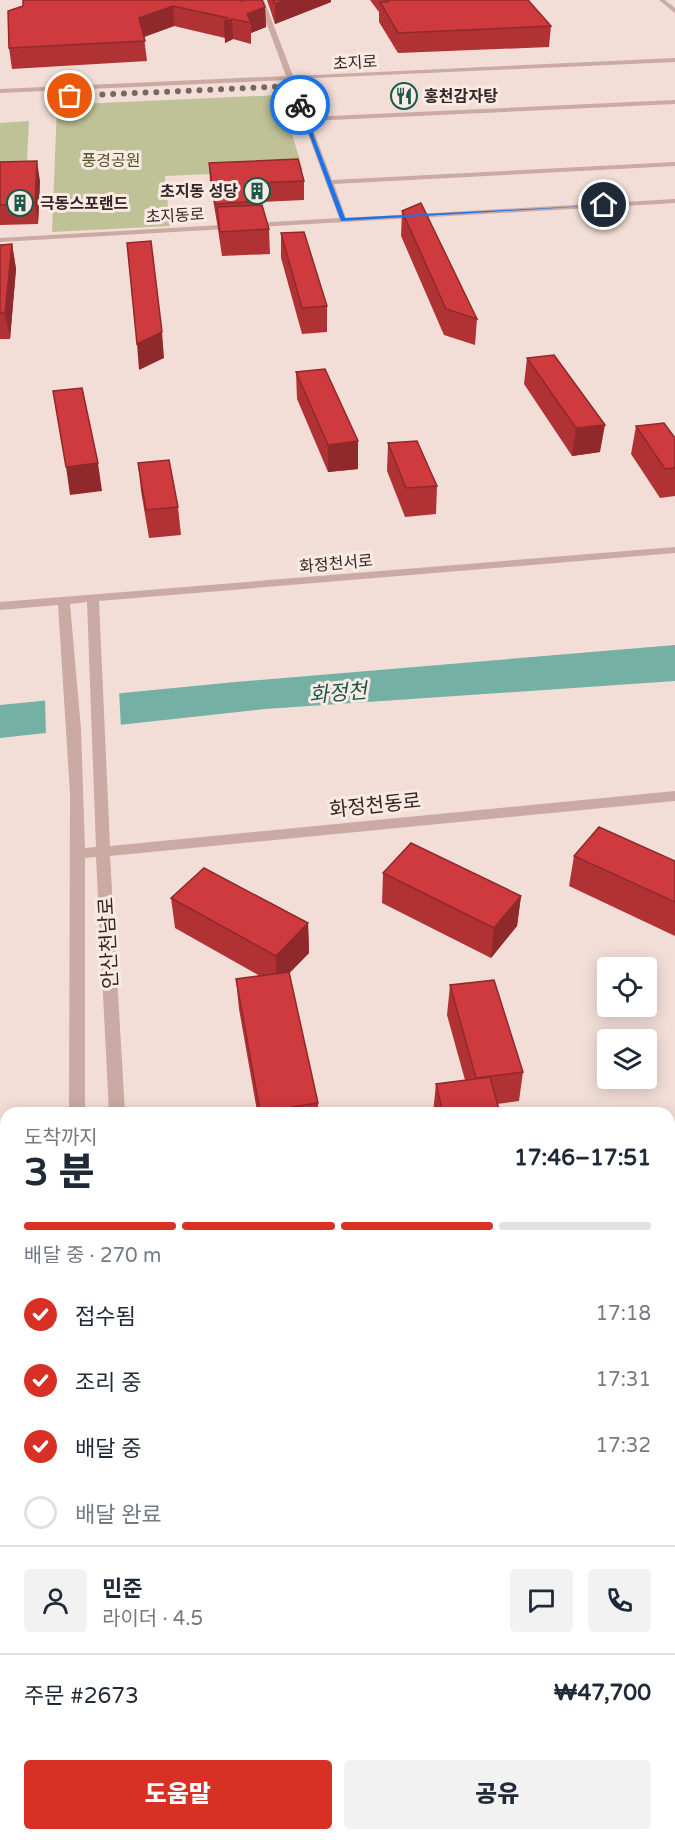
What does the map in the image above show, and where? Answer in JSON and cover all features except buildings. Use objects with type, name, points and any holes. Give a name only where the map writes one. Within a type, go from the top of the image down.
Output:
[{"type":"street","points":[[261,0],[343,219]]},
{"type":"street","points":[[662,0],[675,11]]},
{"type":"street","name":"초지로","points":[[0,99],[675,60]]},
{"type":"street","points":[[579,73],[591,72]]},
{"type":"street","points":[[544,75],[556,74]]},
{"type":"street","name":"초지로","points":[[0,91],[520,76]]},
{"type":"street","points":[[305,119],[674,103]]},
{"type":"street","points":[[329,182],[675,164]]},
{"type":"street","name":"초지동로","points":[[0,240],[675,201]]},
{"type":"street","name":"화정천서로","points":[[0,606],[675,550]]},
{"type":"street","name":"안산천남로","points":[[93,599],[117,1107]]},
{"type":"street","name":"안산천남로","points":[[64,602],[70,657],[79,854],[77,1107]]},
{"type":"street","name":"화정천동로","points":[[79,854],[675,796]]},
{"type":"green space","name":"풍경공원","points":[[280,95],[303,170],[165,176],[170,226],[52,232],[57,105]]},
{"type":"green space","points":[[29,121],[26,180],[0,181],[0,123]]},
{"type":"water","name":"화정천","points":[[675,645],[675,681],[265,709],[0,738],[0,705],[235,682]]},
{"type":"pier","points":[[119,690],[121,728],[46,736],[45,698]]},
{"type":"way so far","points":[[70,96],[293,86],[300,105]]},
{"type":"place","name":"홍천감자탕","points":[[404,96]]},
{"type":"place","name":"초지동 성당","points":[[257,191]]},
{"type":"place","name":"극동스포랜드","points":[[20,203]]},
{"type":"route","points":[[300,105],[343,219],[604,205]]}]
